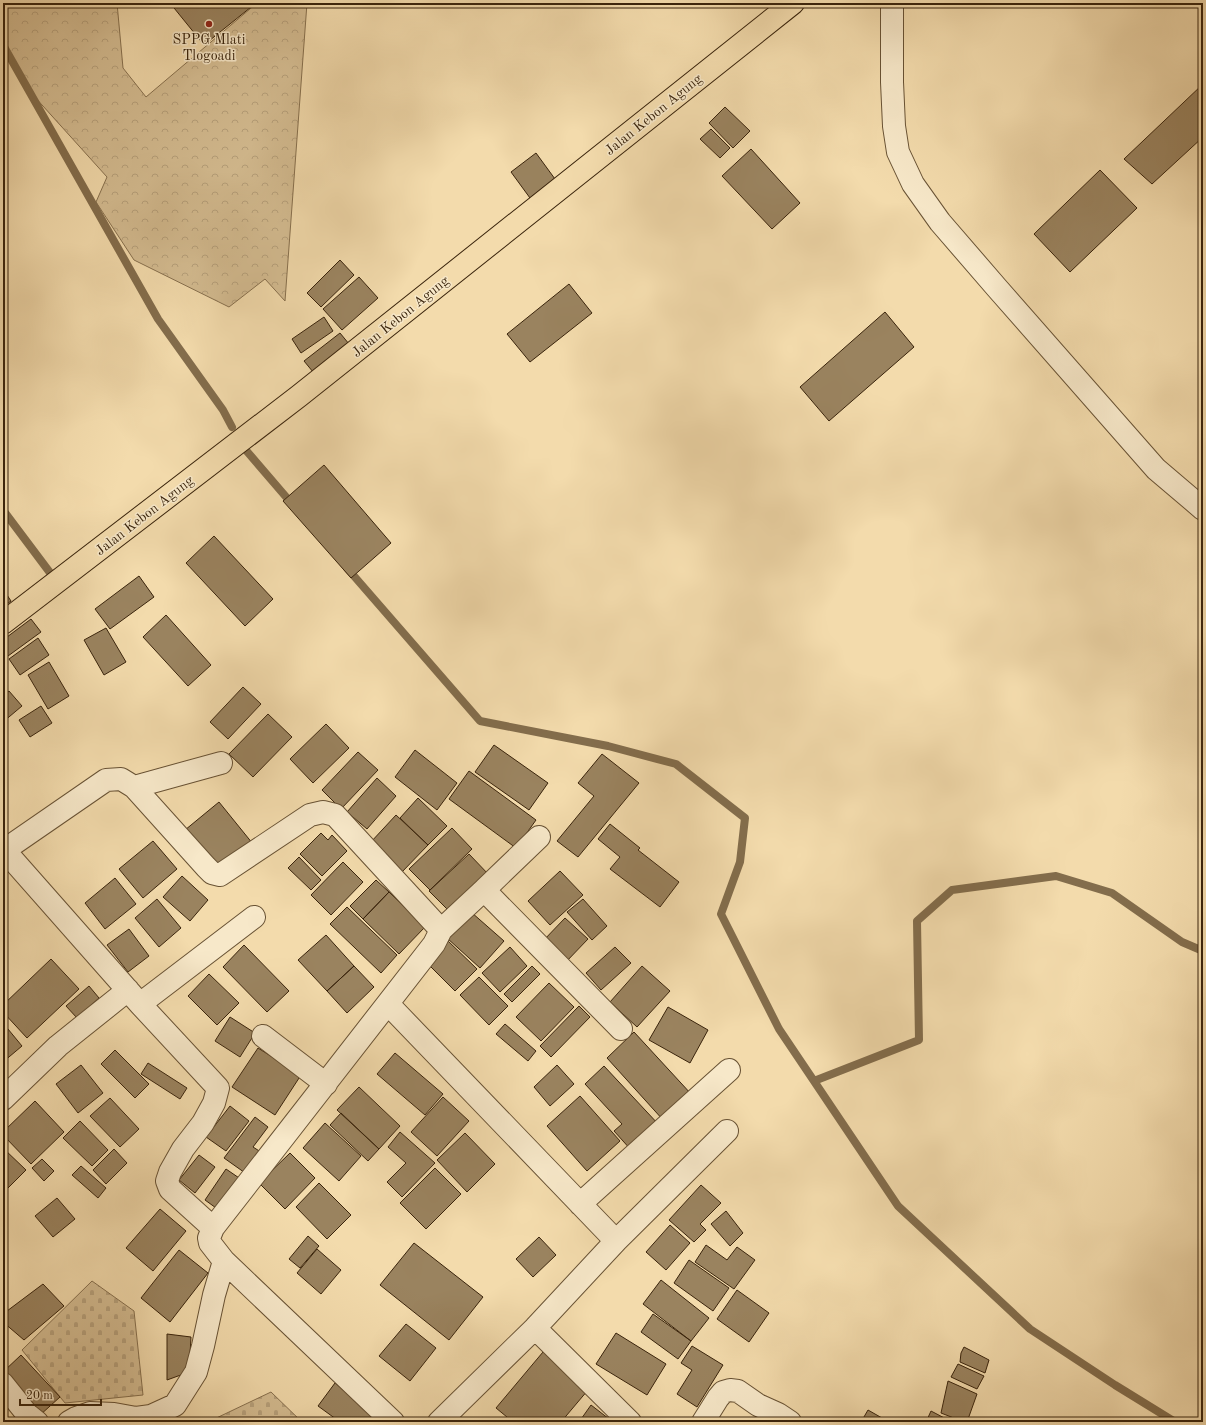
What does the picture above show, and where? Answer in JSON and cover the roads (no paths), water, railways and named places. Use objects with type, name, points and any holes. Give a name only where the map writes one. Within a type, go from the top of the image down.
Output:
[{"type":"main road","name":"Jalan Kebon Agung","points":[[3,623],[299,396],[793,3]]},
{"type":"street","points":[[892,3],[892,82],[894,126],[898,152],[913,184],[940,222],[1156,469],[1203,509]]},
{"type":"street","points":[[134,787],[221,763]]},
{"type":"street","points":[[213,1228],[170,1189],[167,1181],[170,1172],[183,1149],[203,1123],[214,1103],[218,1088],[134,997],[4,851],[106,780],[121,779],[134,787],[206,867],[212,873],[220,875],[310,815],[323,812],[335,815],[441,930]]},
{"type":"street","points":[[393,1422],[224,1261],[210,1244],[209,1238],[213,1228],[434,944],[441,930],[539,837]]},
{"type":"street","points":[[485,889],[490,896],[621,1029]]},
{"type":"street","points":[[3,1099],[58,1046],[254,917]]},
{"type":"street","points":[[388,1004],[616,1241]]},
{"type":"street","points":[[264,1036],[326,1084]]},
{"type":"street","points":[[580,1204],[729,1070]]},
{"type":"street","points":[[439,1422],[535,1328],[616,1241],[727,1131]]},
{"type":"street","points":[[70,1422],[90,1413],[114,1414],[136,1418],[151,1416],[175,1405],[196,1372],[209,1323],[214,1294],[224,1261]]},
{"type":"street","points":[[535,1328],[630,1422]]},
{"type":"street","points":[[3,1384],[27,1414],[37,1422]]},
{"type":"street","points":[[703,1422],[723,1392],[730,1390],[738,1392],[758,1405],[778,1414],[790,1422]]},
{"type":"waterway","points":[[3,45],[158,319],[223,410],[232,427]]},
{"type":"waterway","points":[[244,448],[293,505]]},
{"type":"waterway","points":[[3,510],[54,578]]},
{"type":"waterway","points":[[347,568],[480,721],[608,746],[676,764],[745,818],[740,862],[721,914],[779,1029],[898,1206],[1030,1329],[1115,1385],[1175,1422]]},
{"type":"waterway","points":[[814,1081],[919,1040],[917,921],[952,890],[1056,876],[1112,893],[1182,942],[1203,951]]},
{"type":"place","name":"SPPG Mlati Tlogoadi","points":[[209,24]]}]
